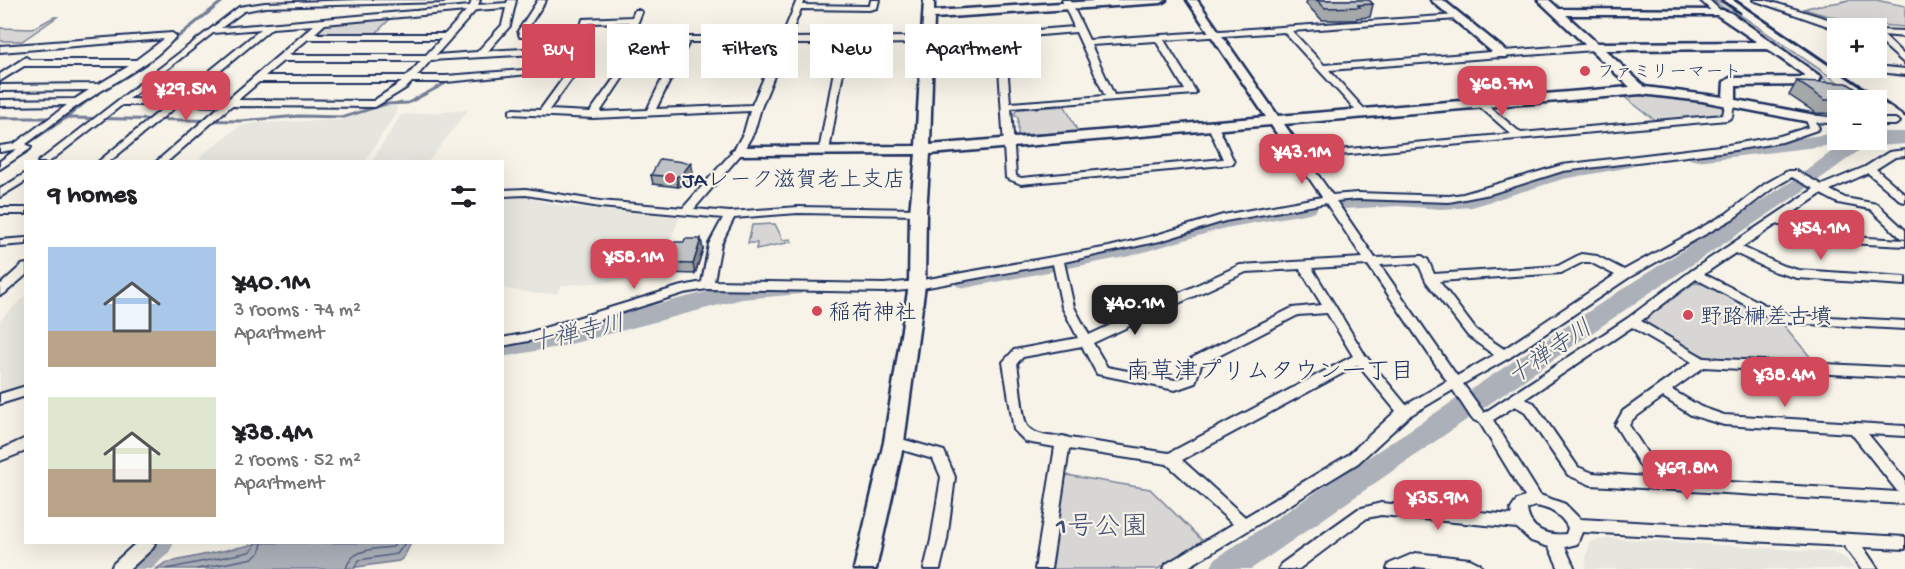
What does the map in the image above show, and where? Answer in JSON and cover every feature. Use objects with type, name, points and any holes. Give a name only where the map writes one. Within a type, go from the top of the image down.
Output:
[{"type":"street","points":[[46,160],[228,18],[248,8],[443,0]]},
{"type":"street","points":[[527,24],[542,0]]},
{"type":"street","points":[[790,24],[799,3],[868,8],[874,6],[875,0]]},
{"type":"street","points":[[865,569],[894,442],[917,285],[918,212],[923,150],[928,0]]},
{"type":"street","points":[[928,15],[1067,3],[1161,0]]},
{"type":"street","points":[[1192,0],[1481,417],[1535,500]]},
{"type":"street","points":[[1436,0],[1502,54]]},
{"type":"street","points":[[1543,0],[1641,90]]},
{"type":"street","points":[[1299,156],[1727,117],[1730,82],[1813,81],[1815,77],[1704,0]]},
{"type":"street","points":[[1757,0],[1827,25]]},
{"type":"street","points":[[163,160],[322,22],[351,2]]},
{"type":"street","points":[[213,31],[322,22],[474,4],[512,3],[506,26],[480,54]]},
{"type":"street","points":[[1067,3],[1112,98]]},
{"type":"street","points":[[121,102],[375,104],[384,100],[408,80],[474,4]]},
{"type":"street","points":[[1556,12],[1719,12]]},
{"type":"street","points":[[543,112],[568,77],[586,21],[637,15],[633,24]]},
{"type":"street","points":[[1085,43],[1457,17]]},
{"type":"street","points":[[105,160],[270,26]]},
{"type":"street","points":[[1078,29],[1001,36],[1011,178],[1016,181],[1229,162],[1213,126]]},
{"type":"street","points":[[1286,29],[1363,113]]},
{"type":"street","points":[[1887,33],[1905,34]]},
{"type":"street","points":[[0,49],[172,36],[162,46],[78,102],[0,166]]},
{"type":"street","points":[[306,36],[447,37]]},
{"type":"street","points":[[1005,106],[1191,92],[1159,39]]},
{"type":"street","points":[[1887,43],[1905,61]]},
{"type":"street","points":[[0,78],[49,45]]},
{"type":"street","points":[[1322,68],[1594,47],[1769,45]]},
{"type":"street","points":[[256,80],[446,80],[526,72],[541,51],[429,58],[282,58]]},
{"type":"street","points":[[21,63],[136,63]]},
{"type":"street","points":[[1887,70],[1905,72]]},
{"type":"street","points":[[593,115],[619,78]]},
{"type":"street","points":[[650,113],[667,78]]},
{"type":"street","points":[[685,212],[738,151],[749,132],[768,78]]},
{"type":"street","points":[[824,151],[837,78]]},
{"type":"street","points":[[0,88],[101,87]]},
{"type":"street","points":[[738,151],[923,150],[1641,90],[1730,102],[1827,120]]},
{"type":"street","points":[[0,149],[17,146],[67,119],[90,100]]},
{"type":"street","points":[[0,103],[78,102]]},
{"type":"street","points":[[1480,103],[1519,136]]},
{"type":"street","points":[[513,112],[593,115],[756,108]]},
{"type":"street","points":[[504,342],[529,337],[682,290],[707,285],[884,288],[917,285],[1057,260],[1156,238],[1223,218],[1328,199],[1357,196],[1463,197],[1562,168],[1728,148],[1782,139],[1814,128],[1810,118]]},
{"type":"street","points":[[1887,122],[1894,122]]},
{"type":"street","points":[[1481,417],[1513,399],[1632,321],[1695,274],[1820,190],[1869,169],[1893,154],[1905,153]]},
{"type":"street","points":[[1869,169],[1905,199]]},
{"type":"street","points":[[1172,569],[1353,459],[1404,412],[1459,388],[1624,275],[1730,216],[1769,186],[1792,172],[1842,201],[1873,206],[1905,236]]},
{"type":"street","points":[[0,194],[24,178]]},
{"type":"street","points":[[504,193],[526,192],[565,200],[730,215],[798,210],[918,212]]},
{"type":"street","points":[[0,211],[24,211]]},
{"type":"street","points":[[707,285],[706,280],[715,244],[730,215]]},
{"type":"street","points":[[1776,220],[1828,238],[1905,243]]},
{"type":"street","points":[[0,243],[24,241]]},
{"type":"street","points":[[1734,248],[1777,268],[1797,274],[1905,281]]},
{"type":"street","points":[[1430,278],[1561,269],[1581,258],[1593,259],[1624,275]]},
{"type":"street","points":[[1243,524],[1171,459],[1064,441],[1031,438],[1019,426],[1010,362],[1019,353],[1086,341],[1244,268],[1418,259],[1424,263],[1430,278],[1472,333],[1504,356]]},
{"type":"street","points":[[1057,260],[1068,307],[1102,371],[1175,385],[1190,380],[1195,362],[1296,311],[1329,309]]},
{"type":"street","points":[[1304,265],[1360,358],[1404,412]]},
{"type":"street","points":[[0,291],[24,270]]},
{"type":"street","points":[[1695,274],[1769,312],[1789,319],[1905,325]]},
{"type":"street","points":[[1632,321],[1701,362],[1905,373]]},
{"type":"street","points":[[1171,459],[1360,358]]},
{"type":"street","points":[[1659,483],[1622,425],[1628,415],[1701,362]]},
{"type":"street","points":[[1662,390],[1696,411],[1724,420],[1905,431]]},
{"type":"street","points":[[0,399],[24,392]]},
{"type":"street","points":[[1513,399],[1529,407],[1573,471],[1591,479],[1905,498]]},
{"type":"street","points":[[1855,428],[1905,490]]},
{"type":"street","points":[[1042,569],[1064,441]]},
{"type":"street","points":[[894,442],[939,455],[948,477],[939,540],[932,569]]},
{"type":"street","points":[[0,456],[24,446]]},
{"type":"street","points":[[1287,569],[1364,513],[1381,509],[1521,522],[1535,535],[1555,542],[1571,539],[1575,534],[1575,525],[1562,509],[1553,504],[1535,500],[1522,504],[1519,509],[1521,522]]},
{"type":"street","points":[[1575,525],[1905,543]]},
{"type":"street","points":[[1848,540],[1870,569]]},
{"type":"street","points":[[1555,542],[1567,569]]},
{"type":"street","points":[[119,569],[146,544]]},
{"type":"street","points":[[1395,569],[1415,560],[1470,566],[1474,569]]},
{"type":"shaded area","points":[[383,106],[397,106],[395,115],[365,160],[199,160],[202,155],[240,126],[256,123],[341,120]]},
{"type":"shaded area","points":[[468,110],[430,160],[372,160],[401,115]]},
{"type":"shaded area","points":[[523,197],[562,206],[680,217],[654,279],[562,285],[557,293],[538,294],[504,288],[504,198]]},
{"type":"shaded area","points":[[24,297],[24,387],[0,395],[0,320]]},
{"type":"shaded area","points":[[1610,538],[1831,552],[1847,559],[1854,569],[1586,569],[1590,542]]},
{"type":"green space","points":[[1712,0],[1723,3],[1827,75],[1827,78],[1832,78],[1849,90],[1840,90]]},
{"type":"green space","points":[[1848,0],[1876,0],[1905,6],[1905,27],[1887,26],[1887,18],[1839,18],[1804,9]]},
{"type":"green space","points":[[57,17],[22,41],[0,41],[0,28],[32,29]]},
{"type":"green space","points":[[391,18],[374,35],[314,32],[323,24],[333,22]]},
{"type":"green space","points":[[1646,95],[1721,105],[1724,113],[1716,116],[1656,121],[1623,96]]},
{"type":"green space","points":[[1065,106],[1078,132],[1018,135],[1018,117],[1015,116],[1015,112],[1019,109]]},
{"type":"green space","points":[[775,224],[783,240],[791,239],[792,242],[756,249],[757,243],[748,243],[752,225]]},
{"type":"green space","points":[[1694,283],[1707,284],[1782,323],[1817,365],[1713,359],[1675,343],[1657,332],[1645,319]]},
{"type":"green space","name":"1号公園","points":[[1066,475],[1150,489],[1204,542],[1158,569],[1050,569]]},
{"type":"water","points":[[255,544],[410,544],[404,557],[399,561],[343,569],[156,569],[165,563]]},
{"type":"building","points":[[1317,0],[1369,0],[1373,4],[1358,5],[1360,7],[1325,8]]},
{"type":"building","points":[[1797,81],[1847,83],[1858,90],[1827,90],[1827,100]]},
{"type":"building","points":[[660,159],[691,163],[681,175],[676,177],[651,175]]},
{"type":"building","points":[[685,239],[701,239],[693,264],[664,263],[675,242],[684,242]]},
{"type":"waterway","points":[[159,52],[224,0]]},
{"type":"waterway","points":[[99,92],[134,71]]},
{"type":"waterway","points":[[473,79],[522,75]]},
{"type":"waterway","points":[[70,118],[240,121],[299,116],[344,117],[386,104],[408,103],[448,82]]},
{"type":"waterway","points":[[24,146],[66,118],[93,96]]},
{"type":"waterway","points":[[0,118],[52,118]]},
{"type":"waterway","name":"十禅寺川","points":[[1887,138],[1905,138]]},
{"type":"waterway","name":"十禅寺川","points":[[1697,155],[1827,140]]},
{"type":"waterway","name":"十禅寺川","points":[[1226,569],[1639,289],[1799,185],[1847,150]]},
{"type":"waterway","name":"十禅寺川","points":[[1344,203],[1398,200],[1442,203],[1472,201],[1560,173],[1624,163]]},
{"type":"waterway","name":"十禅寺川","points":[[965,281],[1130,249],[1222,222],[1307,207]]},
{"type":"waterway","name":"十禅寺川","points":[[504,348],[563,337],[742,291],[792,289]]},
{"type":"waterway","name":"十禅寺川","points":[[133,569],[157,544]]},
{"type":"railway","points":[[1721,0],[1740,13]]},
{"type":"railway","points":[[1735,0],[1905,116]]},
{"type":"place","name":"ファミリーマート","points":[[1585,71]]},
{"type":"place","name":"JAレーク滋賀老上支店","points":[[670,178]]},
{"type":"place","name":"稲荷神社","points":[[817,311]]},
{"type":"place","name":"野路榊差古墳","points":[[1688,315]]},
{"type":"district","name":"南草津プリムタウン一丁目","points":[[1270,370]]}]
